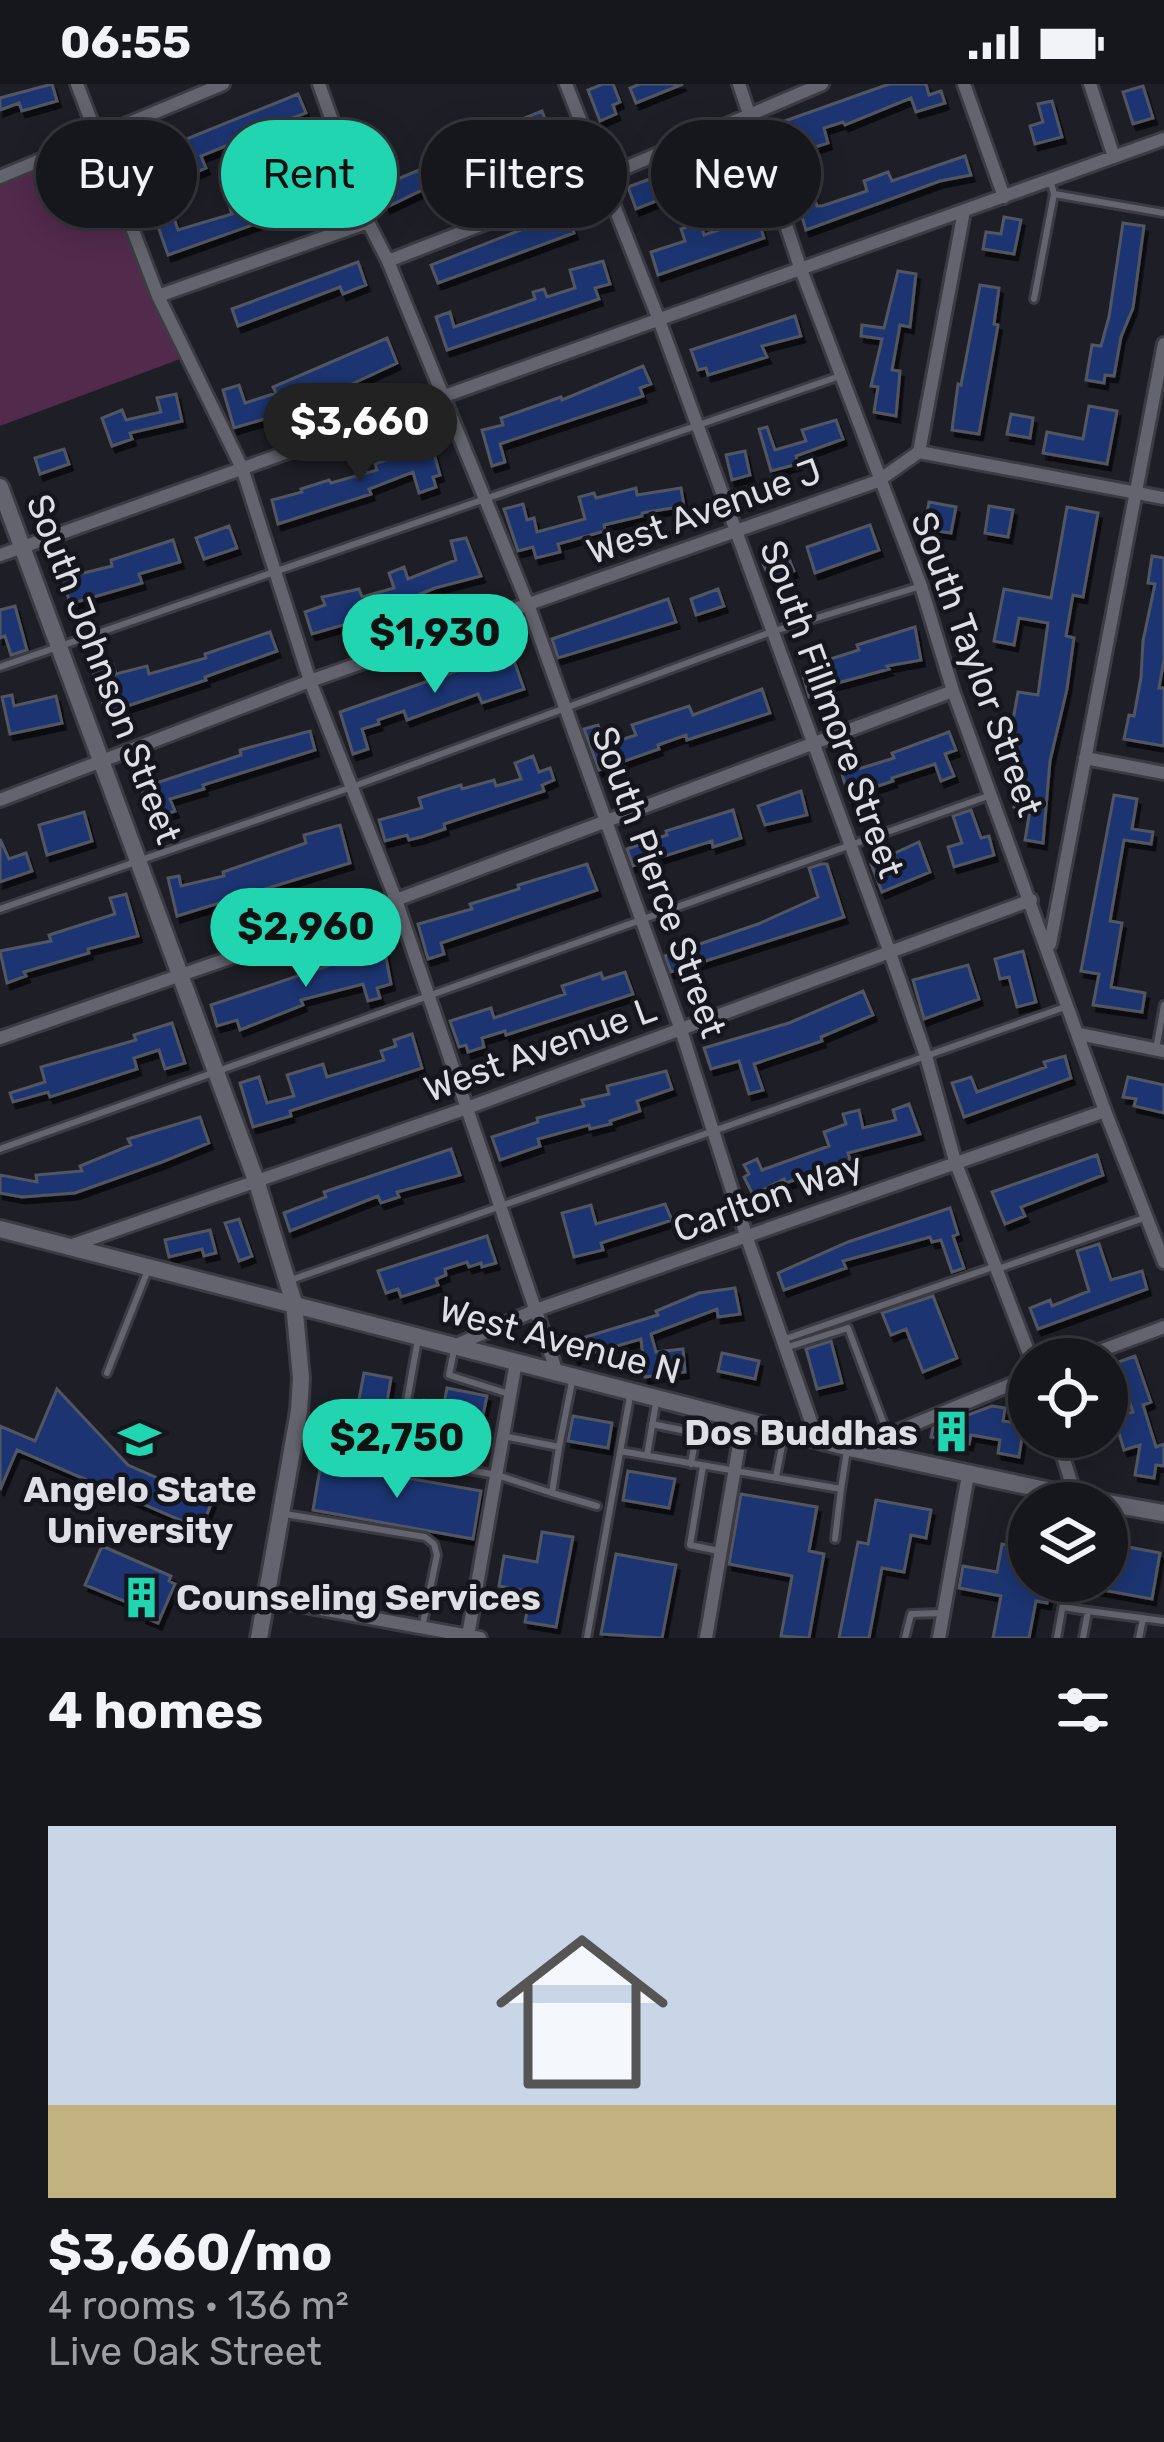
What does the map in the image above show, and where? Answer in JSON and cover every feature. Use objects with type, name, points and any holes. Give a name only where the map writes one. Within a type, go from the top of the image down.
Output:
[{"type":"main road","name":"South Johnson Street","points":[[0,487],[218,1072],[294,1303],[301,1378],[260,1638]]},
{"type":"main road","name":"West Avenue N","points":[[0,1229],[743,1421],[1008,1484]]},
{"type":"main road","name":"West Avenue N","points":[[1128,1507],[1164,1513]]},
{"type":"street","points":[[77,84],[91,120]]},
{"type":"street","points":[[138,120],[223,84]]},
{"type":"street","name":"South Pierce Street","points":[[319,84],[332,120]]},
{"type":"street","name":"South Fillmore Street","points":[[566,84],[581,120]]},
{"type":"street","name":"South Taylor Street","points":[[739,84],[839,376],[921,586],[953,691],[1164,1262]]},
{"type":"street","points":[[627,167],[822,84]]},
{"type":"street","points":[[964,84],[1004,197]]},
{"type":"street","points":[[1090,84],[1114,158]]},
{"type":"street","points":[[0,555],[800,267],[1004,197],[1052,187],[1164,139]]},
{"type":"street","points":[[0,177],[36,162]]},
{"type":"street","points":[[964,211],[920,452],[1164,498]]},
{"type":"street","points":[[132,228],[158,296],[242,468],[310,681],[396,900],[536,1310],[565,1375]]},
{"type":"street","points":[[158,296],[351,228]]},
{"type":"street","name":"South Pierce Street","points":[[371,228],[529,607],[681,1030],[817,1439]]},
{"type":"street","points":[[388,261],[473,228]]},
{"type":"street","name":"South Fillmore Street","points":[[624,228],[890,953],[926,1056],[955,1161],[1023,1338]]},
{"type":"street","points":[[1049,950],[1164,344]]},
{"type":"street","name":"West Avenue J","points":[[0,800],[310,681],[878,481],[920,452]]},
{"type":"street","points":[[0,1038],[396,900],[953,691]]},
{"type":"street","points":[[1085,758],[1164,772]]},
{"type":"street","name":"West Avenue L","points":[[68,1246],[467,1108],[1031,900]]},
{"type":"street","points":[[1078,1034],[1160,1050]]},
{"type":"street","name":"Carlton Way","points":[[454,1346],[536,1310],[1105,1111]]},
{"type":"street","points":[[1128,1340],[1164,1327]]},
{"type":"street","points":[[266,1599],[474,1637],[516,1362]]},
{"type":"street","points":[[851,1448],[1008,1386]]},
{"type":"street","points":[[706,1638],[743,1421]]},
{"type":"street","points":[[939,1638],[968,1475]]},
{"type":"lane","points":[[1034,299],[1052,187],[1164,213]]},
{"type":"lane","points":[[0,667],[839,376]]},
{"type":"lane","points":[[0,909],[352,788],[771,632],[921,586]]},
{"type":"lane","points":[[0,1149],[992,795]]},
{"type":"lane","points":[[1160,1050],[1164,1005]]},
{"type":"lane","points":[[287,1281],[1069,1006]]},
{"type":"lane","points":[[786,1343],[1148,1217]]},
{"type":"lane","points":[[107,1373],[149,1268]]},
{"type":"lane","points":[[786,1343],[848,1328],[888,1435]]},
{"type":"lane","points":[[397,1457],[418,1337]]},
{"type":"lane","points":[[454,1346],[449,1375],[511,1394]]},
{"type":"lane","points":[[552,1493],[565,1375]]},
{"type":"lane","points":[[587,1638],[630,1392]]},
{"type":"lane","points":[[646,1456],[657,1399]]},
{"type":"lane","points":[[692,1464],[700,1410]]},
{"type":"lane","points":[[652,1424],[697,1433]]},
{"type":"lane","points":[[776,1477],[785,1431]]},
{"type":"lane","points":[[503,1436],[559,1447]]},
{"type":"lane","points":[[334,1445],[497,1475],[597,1506]]},
{"type":"lane","points":[[835,1539],[851,1448]]},
{"type":"lane","points":[[620,1451],[841,1490]]},
{"type":"lane","points":[[703,1466],[690,1545],[721,1551]]},
{"type":"lane","points":[[282,1514],[425,1537],[434,1544],[437,1556],[422,1628]]},
{"type":"lane","points":[[1057,1638],[1064,1602]]},
{"type":"lane","points":[[1063,1606],[1164,1621]]},
{"type":"lane","points":[[1084,1638],[1088,1611]]},
{"type":"lane","points":[[905,1638],[911,1615],[943,1613]]},
{"type":"lane","points":[[1139,1638],[1143,1619]]},
{"type":"shaded area","points":[[36,168],[36,228],[128,228],[183,358],[0,426],[0,183]]},
{"type":"building","points":[[52,84],[57,101],[22,111],[19,103],[0,110],[0,98]]},
{"type":"building","points":[[613,84],[620,102],[613,105],[616,114],[600,120],[588,90]]},
{"type":"building","points":[[683,84],[636,103],[630,88]]},
{"type":"building","points":[[889,84],[926,84],[929,95],[941,91],[945,103],[916,112],[911,98],[845,125],[824,128],[828,143],[821,145],[821,120],[788,120]]},
{"type":"building","points":[[1143,86],[1153,118],[1133,124],[1123,92]]},
{"type":"building","points":[[298,94],[306,113],[287,120],[234,120]]},
{"type":"building","points":[[1052,101],[1062,137],[1035,144],[1030,126],[1043,122],[1038,104]]},
{"type":"building","points":[[542,111],[545,120],[520,120]]},
{"type":"building","points":[[221,125],[221,148],[201,156],[206,168],[197,172],[197,135]]},
{"type":"building","points":[[965,156],[971,175],[940,181],[821,225],[821,206],[867,191],[864,181],[888,172],[892,181]]},
{"type":"building","points":[[421,169],[421,191],[397,202],[397,179]]},
{"type":"building","points":[[651,179],[651,203],[636,209],[628,187]]},
{"type":"building","points":[[221,217],[221,228],[244,228],[168,255],[158,228],[178,230]]},
{"type":"building","points":[[1004,217],[1021,220],[1014,254],[983,249],[986,232],[1001,234]]},
{"type":"building","points":[[1123,223],[1144,226],[1133,308],[1121,337],[1114,376],[1105,375],[1104,383],[1086,380],[1092,345],[1101,346],[1109,317]]},
{"type":"building","points":[[526,228],[572,228],[574,233],[438,283],[431,265]]},
{"type":"building","points":[[684,228],[702,228],[704,235],[724,228],[761,228],[764,238],[658,275],[651,252],[685,241]]},
{"type":"building","points":[[603,261],[610,284],[595,288],[599,299],[447,350],[436,317],[450,312],[454,327],[535,299],[533,292],[544,289],[547,297],[575,288],[570,270]]},
{"type":"building","points":[[358,262],[366,285],[343,294],[340,287],[238,326],[232,309]]},
{"type":"building","points":[[898,271],[916,274],[910,327],[900,325],[892,370],[900,371],[896,416],[874,412],[878,387],[871,386],[882,339],[861,336],[862,325],[884,328]]},
{"type":"building","points":[[980,285],[999,288],[994,324],[998,325],[979,434],[952,430]]},
{"type":"building","points":[[795,316],[801,336],[762,346],[767,357],[708,375],[706,368],[698,370],[691,350]]},
{"type":"building","points":[[387,338],[397,363],[326,396],[323,388],[275,407],[278,415],[234,428],[223,390],[239,385],[245,403],[276,393],[273,387]]},
{"type":"building","points":[[643,366],[651,384],[640,388],[643,396],[500,444],[505,462],[492,466],[482,430],[503,425],[501,418],[562,400]]},
{"type":"building","points":[[176,394],[182,421],[130,433],[132,439],[112,446],[102,418],[122,410],[126,420],[161,412],[157,398]]},
{"type":"building","points":[[1089,406],[1117,411],[1107,464],[1043,453],[1047,432],[1083,439]]},
{"type":"building","points":[[1011,414],[1033,418],[1030,438],[1007,434]]},
{"type":"building","points":[[836,420],[843,439],[796,456],[798,464],[771,471],[759,429],[767,427],[775,450],[806,441],[802,430]]},
{"type":"building","points":[[431,443],[440,475],[433,477],[436,487],[419,493],[413,472],[369,489],[371,494],[278,524],[272,500],[377,470],[375,464]]},
{"type":"building","points":[[64,449],[69,464],[40,474],[35,458]]},
{"type":"building","points":[[745,451],[750,475],[732,480],[726,455]]},
{"type":"building","points":[[636,488],[637,495],[681,488],[684,506],[604,525],[605,531],[558,544],[560,552],[536,558],[533,547],[518,551],[504,509],[523,504],[537,532],[585,519],[579,497],[594,493],[596,498]]},
{"type":"building","points":[[929,502],[956,507],[951,533],[924,529]]},
{"type":"building","points":[[989,506],[1013,510],[1008,537],[985,533]]},
{"type":"building","points":[[1067,507],[1098,513],[1083,597],[1073,595],[1066,636],[1074,638],[1050,761],[1043,843],[1025,840],[1030,810],[1014,807],[1019,778],[1010,776],[1016,743],[1009,742],[1018,692],[1038,695],[1048,623],[1019,618],[1014,645],[994,641],[1004,589],[1051,598]]},
{"type":"building","points":[[870,525],[879,550],[815,573],[807,547]]},
{"type":"building","points":[[229,526],[237,548],[204,559],[196,538]]},
{"type":"building","points":[[466,538],[481,576],[435,588],[393,605],[395,610],[312,634],[305,612],[325,605],[322,597],[359,589],[362,597],[394,588],[389,573],[404,567],[408,579],[456,560],[451,541]]},
{"type":"building","points":[[173,540],[180,562],[139,574],[142,583],[70,604],[63,578],[112,566],[111,560]]},
{"type":"building","points":[[787,554],[794,571],[771,581],[763,564]]},
{"type":"building","points":[[1152,556],[1164,558],[1164,660],[1159,688],[1164,688],[1164,746],[1124,739],[1141,677],[1155,584],[1148,583]]},
{"type":"building","points":[[718,589],[724,606],[696,615],[691,599]]},
{"type":"building","points":[[668,599],[676,622],[558,658],[552,639]]},
{"type":"building","points":[[15,606],[27,650],[11,655],[5,636],[0,638],[0,610]]},
{"type":"building","points":[[915,627],[921,660],[823,687],[825,693],[809,697],[802,672],[831,665],[830,659],[859,650],[857,645]]},
{"type":"building","points":[[270,632],[277,651],[106,713],[93,672],[113,665],[116,674],[147,666],[149,674]]},
{"type":"building","points":[[511,652],[524,689],[482,703],[478,694],[407,720],[404,711],[378,720],[379,724],[362,729],[368,749],[353,754],[340,712]]},
{"type":"building","points":[[762,689],[770,713],[687,740],[686,735],[599,770],[584,729],[598,725],[605,745],[636,735],[632,725],[689,706],[693,715]]},
{"type":"building","points":[[12,695],[14,706],[56,696],[62,723],[10,734],[2,697]]},
{"type":"building","points":[[310,731],[315,750],[203,785],[204,789],[170,799],[175,811],[152,819],[141,788],[241,755],[240,750]]},
{"type":"building","points":[[949,732],[956,750],[945,754],[954,776],[941,781],[935,764],[892,778],[869,789],[871,795],[850,801],[842,774],[894,758],[892,753]]},
{"type":"building","points":[[533,756],[539,772],[550,768],[554,780],[542,785],[544,791],[444,824],[445,829],[421,837],[385,841],[379,820],[422,808],[419,798],[461,785],[462,789],[494,780],[496,786],[521,779],[515,763]]},
{"type":"building","points":[[801,791],[807,815],[765,825],[758,806]]},
{"type":"building","points":[[1114,795],[1137,799],[1132,829],[1153,832],[1151,844],[1124,840],[1110,921],[1122,923],[1111,987],[1145,993],[1142,1012],[1093,1005],[1099,974],[1081,971]]},
{"type":"building","points":[[733,810],[741,838],[713,847],[712,841],[633,866],[627,849]]},
{"type":"building","points":[[971,810],[981,838],[989,836],[994,855],[954,867],[948,847],[962,843],[953,816]]},
{"type":"building","points":[[84,812],[92,841],[47,855],[39,825]]},
{"type":"building","points":[[340,825],[350,863],[177,916],[168,878],[179,876],[181,886],[224,876],[223,872],[306,843],[304,835]]},
{"type":"building","points":[[0,839],[9,859],[26,853],[32,871],[0,882]]},
{"type":"building","points":[[919,842],[930,872],[882,892],[871,864]]},
{"type":"building","points":[[587,864],[597,890],[441,943],[444,954],[428,959],[418,924],[472,909],[470,904],[519,889],[518,885]]},
{"type":"building","points":[[827,864],[844,917],[671,972],[665,956],[758,924],[818,897],[809,868]]},
{"type":"building","points":[[126,894],[138,936],[88,949],[89,953],[24,972],[26,976],[7,983],[0,951],[51,941],[49,935],[115,914],[110,898]]},
{"type":"building","points":[[384,947],[391,984],[377,988],[380,998],[368,1001],[363,984],[301,1000],[303,1005],[240,1030],[237,1020],[217,1026],[211,1005]]},
{"type":"building","points":[[1023,951],[1036,1002],[1017,1007],[1009,977],[1000,979],[995,959]]},
{"type":"building","points":[[968,965],[979,999],[924,1019],[913,980]]},
{"type":"building","points":[[625,972],[633,994],[506,1035],[505,1031],[482,1038],[484,1047],[468,1052],[466,1045],[459,1047],[450,1021],[491,1008],[494,1018],[565,994],[562,986],[601,973],[603,979]]},
{"type":"building","points":[[863,991],[873,1015],[821,1037],[822,1041],[754,1064],[763,1090],[749,1094],[739,1061],[711,1069],[704,1048],[789,1023]]},
{"type":"building","points":[[172,1023],[185,1063],[165,1069],[159,1050],[134,1058],[137,1069],[50,1097],[48,1092],[13,1102],[10,1093],[45,1082],[41,1067],[136,1040],[134,1035]]},
{"type":"building","points":[[412,1034],[422,1068],[253,1127],[240,1083],[259,1077],[267,1103],[294,1096],[287,1075],[323,1064],[327,1077],[384,1060],[381,1051]]},
{"type":"building","points":[[1065,1056],[1071,1078],[964,1117],[952,1083],[971,1077],[977,1092]]},
{"type":"building","points":[[666,1071],[672,1089],[637,1101],[640,1111],[611,1124],[538,1139],[540,1146],[500,1160],[492,1137],[538,1122],[537,1118],[584,1106],[582,1100],[609,1094],[607,1086]]},
{"type":"building","points":[[1128,1077],[1164,1085],[1164,1113],[1134,1106],[1136,1099],[1123,1097]]},
{"type":"building","points":[[909,1104],[920,1134],[848,1153],[850,1159],[786,1183],[784,1179],[753,1195],[744,1165],[757,1159],[762,1170],[829,1146],[824,1132],[846,1124],[843,1114],[859,1110],[863,1128],[896,1120],[893,1110]]},
{"type":"building","points":[[200,1117],[209,1143],[162,1162],[75,1193],[22,1197],[0,1193],[0,1175],[37,1182],[36,1175],[82,1171],[80,1166],[131,1145],[128,1139]]},
{"type":"building","points":[[451,1149],[460,1175],[397,1192],[399,1197],[381,1203],[378,1196],[290,1231],[284,1213],[326,1197],[324,1192]]},
{"type":"building","points":[[1097,1155],[1103,1175],[1021,1207],[1025,1216],[1005,1224],[992,1192]]},
{"type":"building","points":[[665,1204],[672,1220],[601,1243],[603,1250],[574,1257],[562,1213],[591,1205],[596,1224]]},
{"type":"building","points":[[950,1208],[964,1268],[952,1272],[941,1240],[932,1242],[930,1237],[843,1261],[846,1268],[784,1290],[778,1273],[848,1242]]},
{"type":"building","points":[[239,1219],[252,1256],[239,1261],[225,1223]]},
{"type":"building","points":[[210,1230],[216,1253],[204,1256],[202,1249],[169,1257],[165,1240]]},
{"type":"building","points":[[487,1236],[496,1263],[469,1267],[467,1262],[445,1269],[446,1275],[436,1279],[438,1285],[401,1297],[398,1289],[386,1293],[378,1271]]},
{"type":"building","points":[[1099,1244],[1111,1280],[1142,1271],[1147,1289],[1038,1329],[1030,1308],[1050,1300],[1052,1306],[1089,1291],[1077,1251]]},
{"type":"building","points":[[735,1288],[740,1314],[718,1317],[717,1309],[651,1334],[656,1352],[683,1349],[685,1372],[645,1377],[641,1339],[575,1358],[569,1342],[658,1315],[656,1311],[699,1293]]},
{"type":"building","points":[[933,1296],[957,1358],[923,1372],[906,1329],[891,1335],[882,1313]]},
{"type":"building","points":[[831,1341],[842,1383],[817,1389],[806,1349]]},
{"type":"building","points":[[722,1353],[759,1361],[755,1379],[718,1371]]},
{"type":"building","points":[[1135,1356],[1151,1402],[1143,1405],[1156,1447],[1164,1444],[1164,1466],[1156,1465],[1154,1478],[1135,1475],[1140,1445],[1128,1449],[1128,1413],[1133,1412],[1128,1398],[1128,1359]]},
{"type":"building","points":[[364,1373],[391,1378],[382,1431],[354,1426]]},
{"type":"building","points":[[447,1388],[487,1396],[479,1434],[466,1432],[461,1458],[415,1449],[424,1400],[444,1404]]},
{"type":"building","points":[[57,1389],[128,1465],[212,1502],[201,1529],[17,1450],[0,1490],[0,1426],[35,1441]]},
{"type":"building","points":[[992,1406],[1005,1408],[1008,1455],[998,1453],[1000,1440],[971,1435],[969,1444],[931,1437],[933,1428]]},
{"type":"building","points":[[573,1416],[612,1423],[608,1448],[568,1441]]},
{"type":"building","points":[[321,1463],[481,1491],[473,1539],[313,1510]]},
{"type":"building","points":[[628,1471],[675,1479],[669,1508],[623,1500]]},
{"type":"building","points":[[741,1494],[817,1507],[809,1551],[824,1554],[809,1638],[781,1636],[792,1576],[729,1564]]},
{"type":"building","points":[[876,1500],[931,1510],[926,1538],[911,1535],[904,1572],[882,1568],[869,1638],[839,1638],[858,1542],[868,1544]]},
{"type":"building","points":[[542,1532],[573,1537],[556,1627],[525,1622],[531,1592],[499,1586],[504,1556],[537,1562]]},
{"type":"building","points":[[1002,1544],[1008,1545],[1008,1602],[1036,1602],[1029,1638],[993,1638],[1001,1596],[959,1588],[963,1566],[997,1572]]},
{"type":"building","name":"Counseling Services","points":[[102,1546],[171,1576],[169,1581],[175,1584],[158,1623],[143,1617],[146,1610],[85,1585]]},
{"type":"building","points":[[1128,1547],[1160,1553],[1152,1599],[1128,1595]]},
{"type":"building","points":[[616,1554],[676,1565],[662,1638],[601,1634]]},
{"type":"place","name":"Dos Buddhas","points":[[952,1432]]},
{"type":"place","name":"Angelo State University","points":[[140,1439]]},
{"type":"place","name":"Counseling Services","points":[[142,1597]]}]
